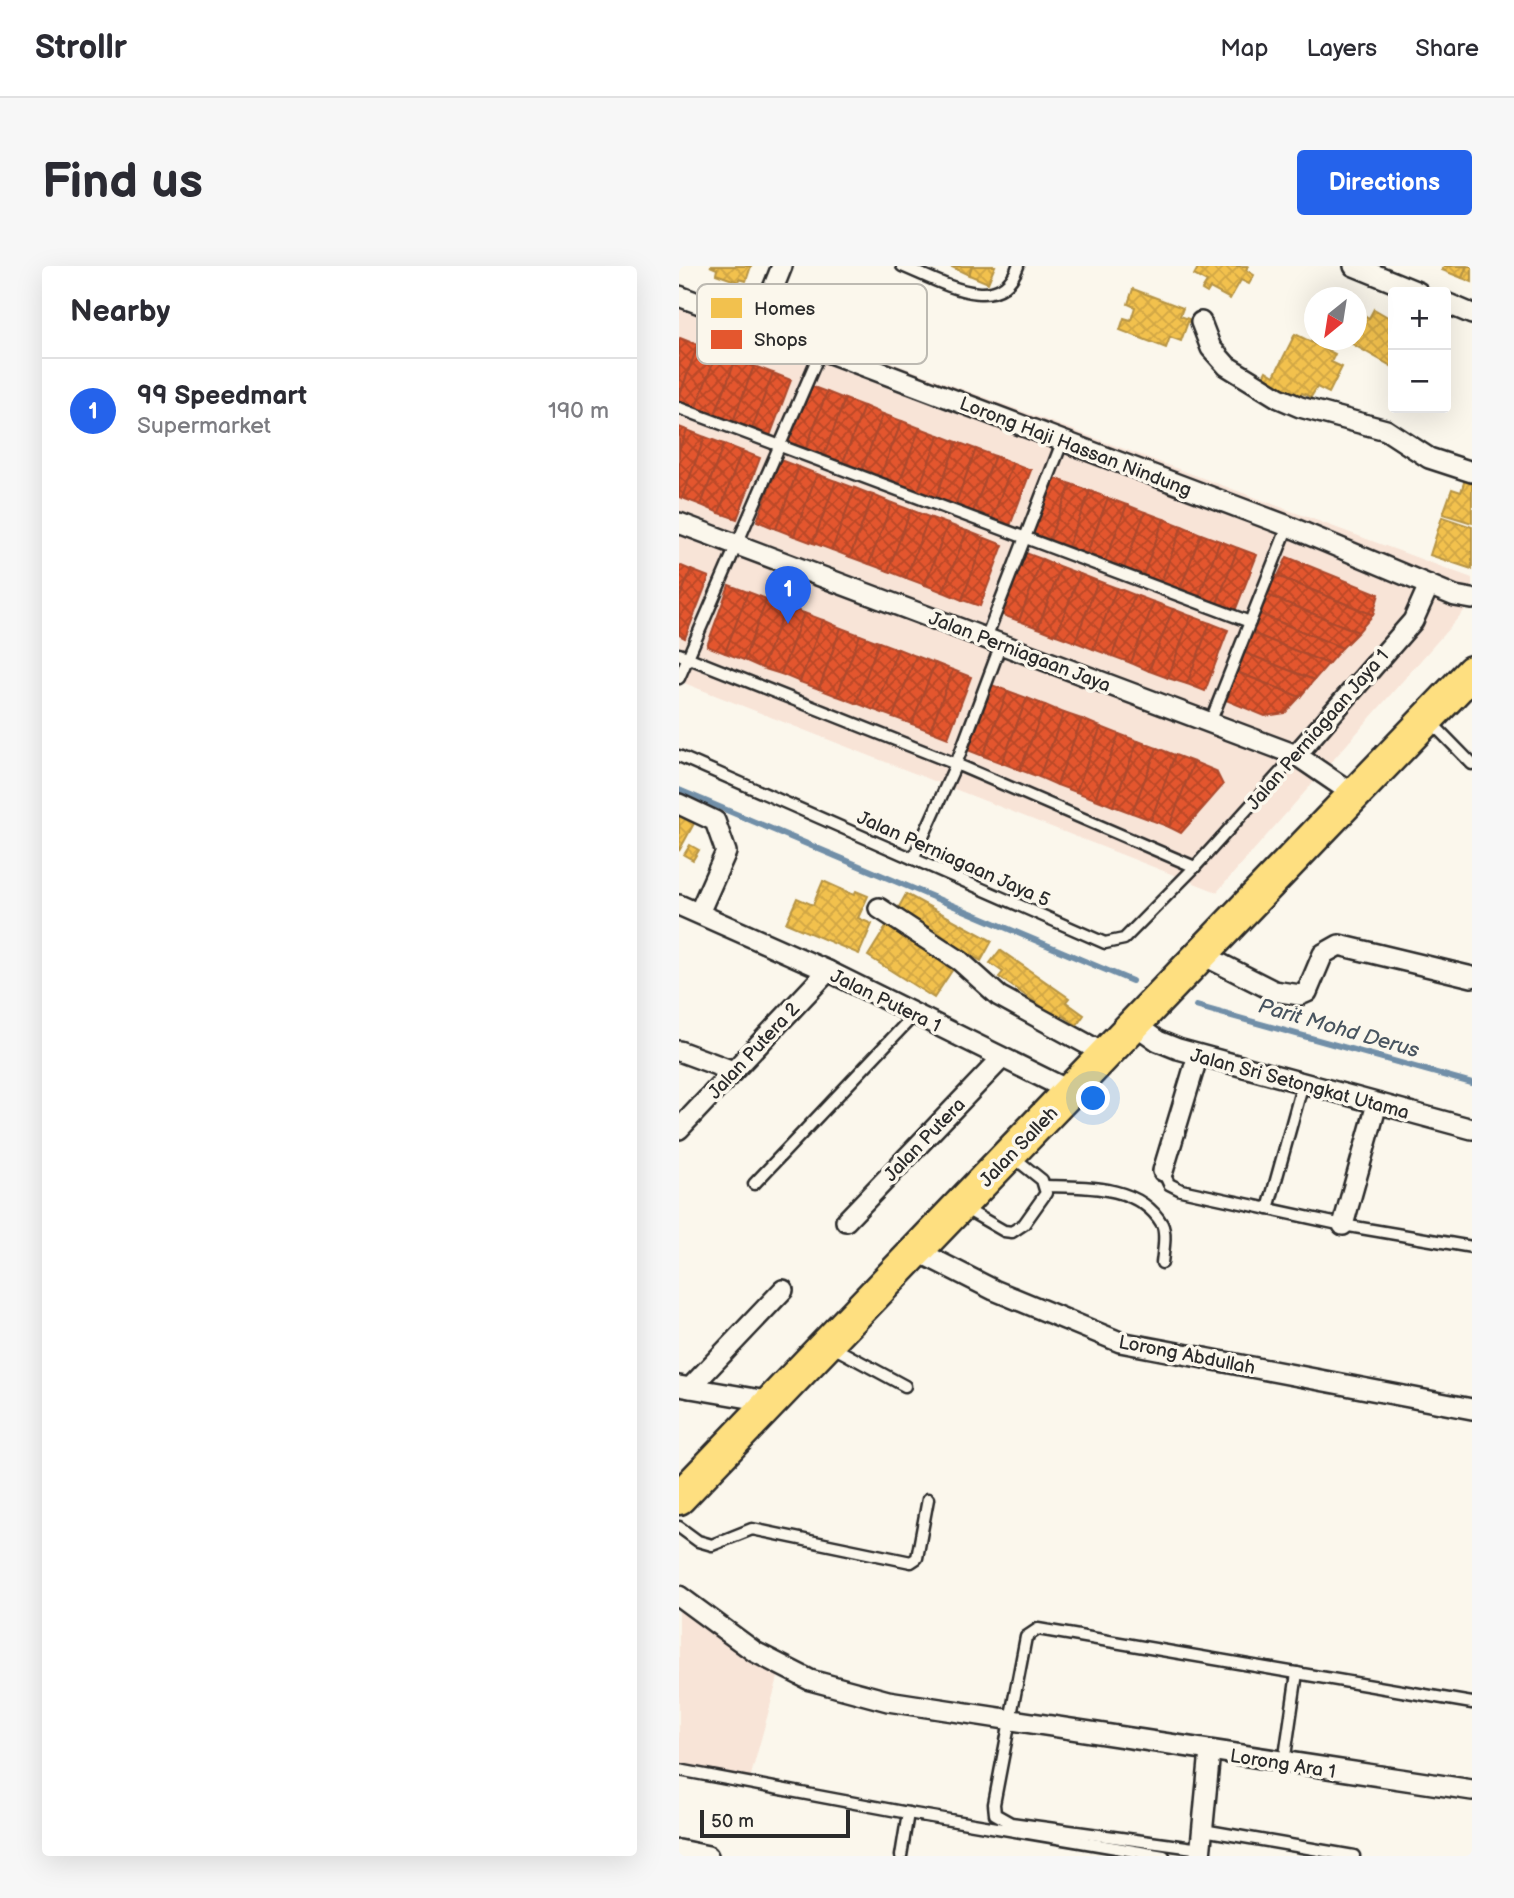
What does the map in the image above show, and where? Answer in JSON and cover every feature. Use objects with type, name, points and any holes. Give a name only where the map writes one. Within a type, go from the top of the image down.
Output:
[{"type":"main road","name":"Jalan Salleh","points":[[679,1498],[1472,672]]},
{"type":"street","points":[[775,284],[782,266]]},
{"type":"street","points":[[1354,266],[1406,287]]},
{"type":"street","name":"Lorong Haji Hassan Nindung","points":[[679,296],[697,303]]},
{"type":"street","points":[[1451,305],[1472,314]]},
{"type":"street","points":[[1201,322],[1211,348],[1227,366],[1279,398],[1300,407],[1386,430],[1429,458],[1472,472]]},
{"type":"street","name":"Lorong Haji Hassan Nindung","points":[[859,364],[1288,526],[1454,596],[1472,599]]},
{"type":"street","name":"Jalan Perniagaan Jaya","points":[[679,523],[1296,755],[1353,794]]},
{"type":"street","name":"Jalan Perniagaan Jaya 1","points":[[1296,755],[1413,621],[1429,585]]},
{"type":"street","points":[[679,804],[715,821],[726,852],[699,913]]},
{"type":"street","name":"Jalan Putera 1","points":[[679,905],[828,971],[1070,1091]]},
{"type":"street","points":[[880,908],[960,961],[981,984],[999,996],[1105,1054]]},
{"type":"street","points":[[1201,954],[1273,991],[1286,994],[1307,992],[1323,954],[1339,945],[1472,977]]},
{"type":"street","name":"Jalan Putera 2","points":[[679,1129],[828,971]]},
{"type":"street","name":"Jalan Sri Setongkat Utama","points":[[1134,1024],[1158,1041],[1198,1055],[1472,1129]]},
{"type":"street","points":[[679,1051],[733,1071]]},
{"type":"street","points":[[1163,1171],[1198,1055]]},
{"type":"street","name":"Jalan Putera","points":[[846,1221],[1002,1058]]},
{"type":"street","points":[[1343,1225],[1377,1104]]},
{"type":"street","name":"Lorong Abdullah","points":[[917,1251],[994,1290],[1120,1342],[1472,1409]]},
{"type":"street","points":[[684,1387],[783,1290]]},
{"type":"street","points":[[684,1387],[772,1402]]},
{"type":"street","name":"Lorong Ara 1","points":[[679,1596],[755,1652],[810,1680],[888,1701],[1012,1722],[1095,1731],[1284,1764],[1472,1790]]},
{"type":"street","points":[[1201,1845],[1210,1751]]},
{"type":"street","points":[[679,1850],[708,1856]]},
{"type":"lane","points":[[902,266],[967,291],[990,295],[1004,289],[1018,266]]},
{"type":"lane","points":[[679,678],[690,659],[736,544],[815,364]]},
{"type":"lane","points":[[679,408],[1250,622]]},
{"type":"lane","points":[[913,859],[956,764],[1027,538],[1063,440]]},
{"type":"lane","points":[[1210,723],[1288,526]]},
{"type":"lane","points":[[679,654],[956,764],[1195,867]]},
{"type":"lane","points":[[1427,718],[1472,764]]},
{"type":"lane","name":"Jalan Perniagaan Jaya 1","points":[[1195,867],[1296,755]]},
{"type":"lane","name":"Jalan Perniagaan Jaya 5","points":[[679,756],[1105,943],[1124,939],[1195,867]]},
{"type":"lane","points":[[754,1184],[915,1014]]},
{"type":"lane","points":[[1268,1209],[1303,1083]]},
{"type":"lane","points":[[960,1206],[1012,1232],[1024,1224],[1044,1199],[1045,1186],[1042,1180],[1009,1154]]},
{"type":"lane","points":[[1163,1171],[1169,1184],[1181,1191],[1343,1225],[1472,1247]]},
{"type":"lane","points":[[1045,1186],[1091,1187],[1132,1198],[1162,1224],[1162,1263]]},
{"type":"lane","points":[[827,1344],[905,1386]]},
{"type":"lane","points":[[679,1527],[698,1541],[712,1545],[752,1529],[911,1562],[917,1558],[928,1499]]},
{"type":"lane","points":[[1354,1856],[1201,1845],[1001,1820],[995,1814],[994,1804],[1012,1722],[1025,1637],[1038,1629],[1472,1703]]},
{"type":"lane","points":[[1284,1764],[1297,1673]]},
{"type":"lane","points":[[679,1770],[908,1813],[1164,1856]]},
{"type":"lane","points":[[901,1856],[908,1813]]},
{"type":"shaded area","points":[[679,284],[697,291],[697,364],[895,364],[1472,578],[1472,602],[1217,892],[679,681]]},
{"type":"shaded area","points":[[679,1606],[779,1674],[750,1779],[679,1766]]},
{"type":"building: Homes","points":[[710,266],[751,266],[746,281],[739,279],[738,282],[716,274],[717,269]]},
{"type":"building: Homes","points":[[950,266],[972,266],[969,275]]},
{"type":"building: Homes","points":[[972,266],[995,266],[988,283],[969,275]]},
{"type":"building: Homes","points":[[1199,266],[1248,266],[1246,270],[1254,275],[1249,284],[1241,280],[1230,299],[1210,288],[1207,293],[1202,290],[1207,282],[1194,275]]},
{"type":"building: Homes","points":[[1444,266],[1467,266],[1462,278],[1442,270]]},
{"type":"building: Homes","points":[[1467,266],[1472,266],[1472,282],[1462,278]]},
{"type":"building: Homes","points":[[1133,289],[1183,308],[1180,316],[1189,319],[1181,341],[1170,337],[1166,348],[1120,330],[1124,318],[1131,320],[1135,307],[1128,304]]},
{"type":"building: Homes","points":[[1374,309],[1388,317],[1388,364],[1363,350],[1367,350],[1367,317],[1369,318]]},
{"type":"building: Homes","points":[[1295,334],[1304,338],[1304,350],[1327,350],[1335,354],[1331,362],[1342,367],[1329,393],[1317,387],[1311,397],[1302,393],[1298,400],[1261,381],[1266,371],[1274,376]]},
{"type":"building: Homes","points":[[1466,476],[1472,478],[1472,523],[1443,514],[1452,489],[1461,492]]},
{"type":"building: Homes","points":[[1442,517],[1472,527],[1472,569],[1430,555]]},
{"type":"building: Homes","points":[[679,808],[697,818],[679,851]]},
{"type":"building: Homes","points":[[690,845],[699,850],[693,860],[684,855]]},
{"type":"building: Homes","points":[[823,881],[854,895],[856,891],[868,896],[858,918],[872,924],[859,954],[786,923],[797,898],[813,905]]},
{"type":"building: Homes","points":[[906,894],[992,941],[981,961],[895,914]]},
{"type":"building: Homes","points":[[888,924],[953,969],[934,998],[868,956]]},
{"type":"building: Homes","points":[[1000,950],[1069,998],[1066,1002],[1084,1015],[1077,1025],[1062,1015],[1059,1019],[999,977],[1003,972],[990,963]]},
{"type":"building: Shops","points":[[680,338],[697,345],[697,348],[679,397]]},
{"type":"building: Shops","points":[[697,348],[697,364],[712,364],[694,413],[679,408],[679,397]]},
{"type":"building: Shops","points":[[712,364],[734,364],[713,420],[694,413]]},
{"type":"building: Shops","points":[[734,364],[754,366],[731,427],[713,420]]},
{"type":"building: Shops","points":[[754,366],[773,373],[750,435],[731,427]]},
{"type":"building: Shops","points":[[773,373],[791,380],[768,441],[750,435]]},
{"type":"building: Shops","points":[[808,385],[827,392],[804,454],[785,446]]},
{"type":"building: Shops","points":[[827,392],[845,399],[822,461],[804,454]]},
{"type":"building: Shops","points":[[845,399],[864,406],[841,468],[822,461]]},
{"type":"building: Shops","points":[[864,406],[883,414],[860,475],[841,468]]},
{"type":"building: Shops","points":[[883,414],[902,421],[878,482],[860,475]]},
{"type":"building: Shops","points":[[902,421],[920,428],[897,489],[878,482]]},
{"type":"building: Shops","points":[[679,427],[687,430],[679,450]]},
{"type":"building: Shops","points":[[920,428],[939,435],[916,496],[897,489]]},
{"type":"building: Shops","points":[[687,430],[705,437],[682,498],[679,497],[679,450]]},
{"type":"building: Shops","points":[[939,435],[957,442],[934,503],[916,496]]},
{"type":"building: Shops","points":[[705,437],[724,444],[701,505],[682,498]]},
{"type":"building: Shops","points":[[957,442],[976,449],[953,511],[934,503]]},
{"type":"building: Shops","points":[[724,444],[742,451],[719,513],[701,505]]},
{"type":"building: Shops","points":[[976,449],[995,456],[971,517],[953,511]]},
{"type":"building: Shops","points":[[742,451],[760,458],[737,519],[719,513]]},
{"type":"building: Shops","points":[[995,456],[1013,463],[990,525],[971,517]]},
{"type":"building: Shops","points":[[780,460],[799,467],[776,529],[757,521]]},
{"type":"building: Shops","points":[[1013,463],[1031,470],[1008,531],[990,525]]},
{"type":"building: Shops","points":[[799,467],[817,474],[794,536],[776,529]]},
{"type":"building: Shops","points":[[817,474],[836,481],[813,543],[794,536]]},
{"type":"building: Shops","points":[[1052,477],[1071,484],[1047,545],[1029,538]]},
{"type":"building: Shops","points":[[836,481],[855,488],[832,550],[813,543]]},
{"type":"building: Shops","points":[[1071,484],[1090,491],[1066,552],[1047,545]]},
{"type":"building: Shops","points":[[855,488],[873,495],[850,557],[832,550]]},
{"type":"building: Shops","points":[[1090,491],[1108,498],[1085,559],[1066,552]]},
{"type":"building: Shops","points":[[873,495],[892,503],[869,564],[850,557]]},
{"type":"building: Shops","points":[[1108,498],[1127,505],[1103,567],[1085,559]]},
{"type":"building: Shops","points":[[892,503],[911,510],[888,571],[869,564]]},
{"type":"building: Shops","points":[[1127,505],[1145,512],[1122,574],[1103,567]]},
{"type":"building: Shops","points":[[911,510],[929,517],[906,578],[888,571]]},
{"type":"building: Shops","points":[[1145,512],[1164,519],[1141,581],[1122,574]]},
{"type":"building: Shops","points":[[929,517],[948,524],[925,585],[906,578]]},
{"type":"building: Shops","points":[[1164,519],[1182,526],[1159,588],[1141,581]]},
{"type":"building: Shops","points":[[948,524],[967,531],[943,592],[925,585]]},
{"type":"building: Shops","points":[[1182,526],[1201,534],[1178,595],[1159,588]]},
{"type":"building: Shops","points":[[967,531],[985,538],[962,600],[943,592]]},
{"type":"building: Shops","points":[[1201,534],[1220,541],[1197,602],[1178,595]]},
{"type":"building: Shops","points":[[985,538],[1003,545],[980,606],[962,600]]},
{"type":"building: Shops","points":[[1220,541],[1238,548],[1215,609],[1197,602]]},
{"type":"building: Shops","points":[[1238,548],[1257,555],[1233,616],[1215,609]]},
{"type":"building: Shops","points":[[1023,552],[1042,559],[1019,621],[1000,614]]},
{"type":"building: Shops","points":[[1287,557],[1379,594],[1373,615],[1278,576]]},
{"type":"building: Shops","points":[[1042,559],[1061,567],[1038,628],[1019,621]]},
{"type":"building: Shops","points":[[679,565],[691,570],[679,600]]},
{"type":"building: Shops","points":[[1061,567],[1080,574],[1056,635],[1038,628]]},
{"type":"building: Shops","points":[[691,570],[709,577],[685,638],[679,635],[679,600]]},
{"type":"building: Shops","points":[[1270,573],[1373,615],[1358,632],[1262,593]]},
{"type":"building: Shops","points":[[1080,574],[1098,581],[1075,642],[1056,635]]},
{"type":"building: Shops","points":[[1098,581],[1117,588],[1093,649],[1075,642]]},
{"type":"building: Shops","points":[[729,585],[748,592],[725,653],[707,646]]},
{"type":"building: Shops","points":[[1117,588],[1135,595],[1112,656],[1093,649]]},
{"type":"building: Shops","points":[[748,592],[767,599],[744,660],[725,653]]},
{"type":"building: Shops","points":[[1262,593],[1358,632],[1342,648],[1255,612]]},
{"type":"building: Shops","points":[[1135,595],[1154,602],[1131,663],[1112,656]]},
{"type":"building: Shops","points":[[767,599],[786,606],[762,668],[744,660]]},
{"type":"building: Shops","points":[[1154,602],[1173,609],[1149,671],[1131,663]]},
{"type":"building: Shops","points":[[786,606],[804,613],[781,674],[762,668]]},
{"type":"building: Shops","points":[[1173,609],[1191,616],[1168,678],[1149,671]]},
{"type":"building: Shops","points":[[1255,612],[1342,648],[1328,664],[1247,631]]},
{"type":"building: Shops","points":[[804,613],[823,620],[800,682],[781,674]]},
{"type":"building: Shops","points":[[1191,616],[1210,623],[1187,684],[1168,678]]},
{"type":"building: Shops","points":[[823,620],[841,628],[819,689],[800,682]]},
{"type":"building: Shops","points":[[1210,623],[1228,630],[1205,691],[1187,684]]},
{"type":"building: Shops","points":[[841,628],[860,635],[837,696],[819,689]]},
{"type":"building: Shops","points":[[1247,631],[1328,664],[1314,680],[1240,651]]},
{"type":"building: Shops","points":[[860,635],[879,642],[856,703],[837,696]]},
{"type":"building: Shops","points":[[879,642],[898,649],[874,710],[856,703]]},
{"type":"building: Shops","points":[[898,649],[916,656],[893,717],[874,710]]},
{"type":"building: Shops","points":[[1240,651],[1314,680],[1300,697],[1232,670]]},
{"type":"building: Shops","points":[[916,656],[935,663],[912,724],[893,717]]},
{"type":"building: Shops","points":[[935,663],[953,670],[930,731],[912,724]]},
{"type":"building: Shops","points":[[953,670],[971,677],[948,738],[930,731]]},
{"type":"building: Shops","points":[[1232,670],[1300,697],[1285,713],[1265,716],[1221,698]]},
{"type":"building: Shops","points":[[989,684],[1008,691],[983,756],[965,749]]},
{"type":"building: Shops","points":[[1008,691],[1027,698],[1002,763],[983,756]]},
{"type":"building: Shops","points":[[1027,698],[1045,705],[1020,770],[1002,763]]},
{"type":"building: Shops","points":[[1045,705],[1064,713],[1039,777],[1020,770]]},
{"type":"building: Shops","points":[[1064,713],[1082,719],[1057,785],[1039,777]]},
{"type":"building: Shops","points":[[1082,719],[1101,727],[1076,792],[1057,785]]},
{"type":"building: Shops","points":[[1101,727],[1119,734],[1095,799],[1076,792]]},
{"type":"building: Shops","points":[[1119,734],[1138,741],[1113,806],[1095,799]]},
{"type":"building: Shops","points":[[1138,741],[1157,748],[1132,813],[1113,806]]},
{"type":"building: Shops","points":[[1157,748],[1175,755],[1151,820],[1132,813]]},
{"type":"building: Shops","points":[[1175,755],[1194,762],[1169,827],[1151,820]]},
{"type":"building: Shops","points":[[1194,762],[1216,771],[1223,785],[1181,833],[1169,827]]},
{"type":"waterway","points":[[679,790],[1132,981]]},
{"type":"waterway","name":"Parit Mohd Derus","points":[[1196,1006],[1472,1083]]},
{"type":"place","name":"99 Speedmart","points":[[788,624]]}]
